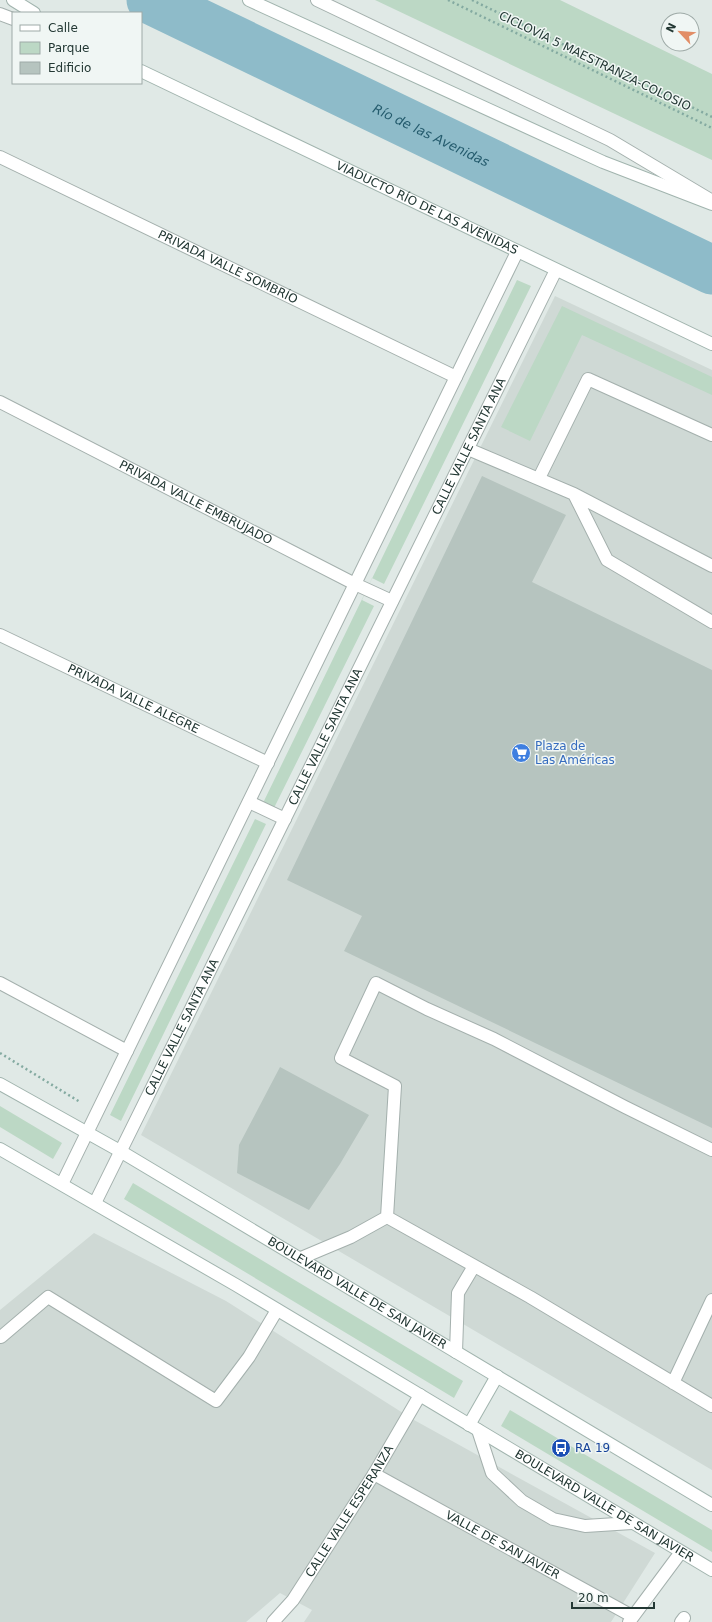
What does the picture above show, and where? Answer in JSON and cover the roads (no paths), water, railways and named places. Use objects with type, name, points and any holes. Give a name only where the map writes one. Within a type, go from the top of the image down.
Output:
[{"type":"street","points":[[13,0],[32,12]]},
{"type":"street","points":[[249,0],[603,162],[712,204]]},
{"type":"street","points":[[317,0],[610,140],[712,201]]},
{"type":"street","points":[[0,14],[12,19]]},
{"type":"street","name":"VIADUCTO RÍO DE LAS AVENIDAS","points":[[142,71],[712,344]]},
{"type":"street","name":"PRIVADA VALLE SOMBRÍO","points":[[0,157],[456,377]]},
{"type":"street","points":[[62,1184],[517,252]]},
{"type":"street","name":"CALLE VALLE SANTA ANA","points":[[95,1203],[556,270]]},
{"type":"street","points":[[539,478],[588,379],[712,435]]},
{"type":"street","name":"PRIVADA VALLE EMBRUJADO","points":[[0,402],[355,584],[392,601]]},
{"type":"street","points":[[468,449],[574,494],[712,566]]},
{"type":"street","points":[[574,494],[607,560],[712,622]]},
{"type":"street","name":"PRIVADA VALLE ALEGRE","points":[[0,635],[268,763]]},
{"type":"street","points":[[249,802],[285,819]]},
{"type":"street","points":[[0,983],[127,1051]]},
{"type":"street","points":[[387,1217],[395,1086],[341,1058],[376,983],[427,1009],[494,1038],[625,1107],[712,1150]]},
{"type":"street","name":"BOULEVARD VALLE DE SAN JAVIER","points":[[0,1084],[120,1151],[301,1258],[712,1505]]},
{"type":"street","name":"BOULEVARD VALLE DE SAN JAVIER","points":[[0,1149],[277,1310],[712,1570]]},
{"type":"street","points":[[301,1258],[350,1236],[387,1217]]},
{"type":"street","points":[[387,1217],[474,1266],[712,1406]]},
{"type":"street","points":[[456,1352],[458,1293],[474,1266]]},
{"type":"street","points":[[1,1337],[48,1297],[216,1400],[249,1357],[277,1310]]},
{"type":"street","points":[[673,1384],[711,1306]]},
{"type":"street","points":[[497,1376],[473,1427],[492,1473],[522,1501],[553,1519],[585,1526],[632,1523]]},
{"type":"street","name":"CALLE VALLE ESPERANZA","points":[[273,1622],[293,1600],[374,1474],[420,1395]]},
{"type":"street","name":"VALLE DE SAN JAVIER","points":[[374,1474],[630,1619]]},
{"type":"street","points":[[630,1619],[681,1552]]},
{"type":"waterway","name":"Río de las Avenidas","points":[[151,0],[712,270]]},
{"type":"place","name":"Plaza de Las Américas","points":[[521,753]]},
{"type":"place","name":"RA 19","points":[[561,1448]]}]
